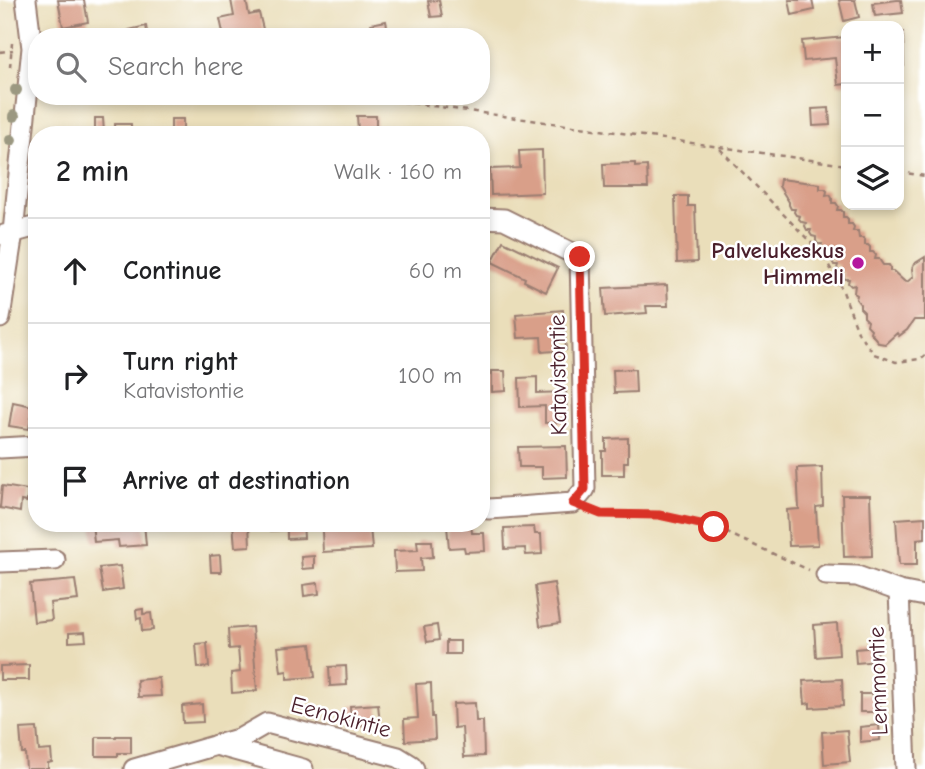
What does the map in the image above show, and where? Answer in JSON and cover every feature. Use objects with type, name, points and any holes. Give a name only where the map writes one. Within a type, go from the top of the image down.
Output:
[{"type":"street","points":[[26,0],[30,28]]},
{"type":"street","points":[[0,318],[7,234],[28,78]]},
{"type":"street","name":"Katavistontie","points":[[490,218],[504,219],[580,257],[585,489],[573,503]]},
{"type":"street","points":[[7,234],[28,228]]},
{"type":"street","points":[[0,448],[28,446]]},
{"type":"street","points":[[490,509],[573,503]]},
{"type":"street","points":[[0,562],[55,560]]},
{"type":"street","points":[[826,575],[857,576],[899,591],[925,596]]},
{"type":"street","name":"Lemmontie","points":[[899,591],[906,769]]},
{"type":"street","name":"Eenokintie","points":[[134,769],[241,738],[267,723],[398,757],[414,769]]},
{"type":"street","points":[[215,745],[303,769]]},
{"type":"path","points":[[10,73],[12,39]]},
{"type":"path","points":[[424,105],[841,164]]},
{"type":"path","points":[[720,149],[823,255],[842,289],[859,334],[874,354],[896,362],[920,359],[925,355]]},
{"type":"path","points":[[904,174],[925,176]]},
{"type":"path","points":[[573,503],[601,514],[659,515],[714,527],[806,569],[826,575]]},
{"type":"building","points":[[58,0],[84,0],[88,22],[63,27]]},
{"type":"building","points":[[231,0],[246,0],[249,15],[259,13],[263,28],[222,28],[220,19],[234,16]]},
{"type":"building","points":[[439,0],[442,16],[431,17],[428,1]]},
{"type":"building","points":[[789,0],[812,0],[814,10],[792,15]]},
{"type":"building","points":[[839,0],[855,0],[859,17],[844,21]]},
{"type":"building","points":[[901,0],[903,13],[875,16],[873,3]]},
{"type":"building","points":[[386,21],[387,28],[372,28],[371,24]]},
{"type":"building","points":[[841,37],[841,85],[838,85],[835,58],[804,61],[802,41]]},
{"type":"building","points":[[829,108],[830,125],[813,126],[812,109]]},
{"type":"building","points":[[357,116],[376,116],[376,126],[358,126]]},
{"type":"building","points":[[95,118],[103,118],[104,126],[95,126]]},
{"type":"building","points":[[171,119],[183,119],[183,126],[171,126]]},
{"type":"building","points":[[115,124],[131,124],[131,126]]},
{"type":"building","points":[[542,150],[543,193],[491,195],[490,169],[520,168],[519,151]]},
{"type":"building","points":[[635,163],[635,167],[647,166],[648,188],[604,188],[603,164]]},
{"type":"building","name":"Palvelukeskus Himmeli","points":[[780,179],[820,184],[820,189],[827,191],[826,196],[830,195],[832,203],[838,206],[837,210],[841,210],[843,217],[848,219],[848,224],[852,224],[853,231],[858,231],[859,238],[865,240],[870,252],[876,255],[875,259],[879,259],[883,265],[889,265],[890,271],[904,281],[907,282],[913,277],[914,264],[925,257],[925,320],[914,320],[899,336],[897,333],[885,344],[879,343],[870,332],[868,321],[856,299],[855,285],[848,283],[849,279],[843,276],[844,272],[837,269],[838,265],[834,265],[833,257],[829,258],[827,251],[821,247],[822,244],[818,244],[816,237],[810,233],[811,230],[807,230],[806,223],[799,219],[795,209],[791,209],[779,186]]},
{"type":"building","points":[[675,196],[688,196],[688,206],[695,206],[697,262],[677,263]]},
{"type":"building","points":[[503,241],[558,268],[546,292],[492,262]]},
{"type":"building","points":[[667,285],[668,306],[646,306],[647,313],[605,316],[603,288]]},
{"type":"building","points":[[563,310],[566,350],[542,352],[541,337],[518,338],[516,314]]},
{"type":"building","points":[[635,369],[636,392],[614,393],[613,370]]},
{"type":"building","points":[[492,371],[505,371],[506,391],[492,392]]},
{"type":"building","points":[[537,377],[537,393],[566,392],[567,422],[545,423],[545,406],[520,407],[519,378]]},
{"type":"building","points":[[13,402],[28,405],[28,429],[9,426]]},
{"type":"building","points":[[628,438],[628,462],[624,462],[624,475],[602,475],[602,451],[606,451],[606,439]]},
{"type":"building","points":[[566,446],[567,477],[542,478],[542,467],[519,467],[518,447]]},
{"type":"building","points":[[822,467],[823,506],[816,507],[818,545],[789,546],[787,510],[799,509],[797,468]]},
{"type":"building","points":[[2,486],[28,490],[27,502],[21,501],[20,512],[0,508]]},
{"type":"building","points":[[842,495],[870,495],[872,556],[844,557]]},
{"type":"building","points":[[925,517],[925,538],[917,539],[917,565],[899,565],[896,519]]},
{"type":"building","points":[[534,527],[535,534],[541,534],[542,554],[526,555],[525,548],[505,549],[504,528]]},
{"type":"building","points":[[93,532],[145,532],[146,545],[119,547],[118,540],[94,542]]},
{"type":"building","points":[[234,532],[249,532],[250,546],[235,547]]},
{"type":"building","points":[[287,532],[304,532],[304,538],[287,539]]},
{"type":"building","points":[[322,532],[370,532],[372,549],[323,552]]},
{"type":"building","points":[[448,532],[484,533],[485,551],[465,552],[464,547],[449,548]]},
{"type":"building","points":[[417,541],[432,541],[433,557],[421,558],[422,571],[395,572],[394,551],[418,550]]},
{"type":"building","points":[[220,555],[221,572],[211,572],[210,556]]},
{"type":"building","points":[[314,556],[314,568],[302,569],[301,557]]},
{"type":"building","points":[[120,566],[123,589],[103,592],[99,568]]},
{"type":"building","points":[[75,580],[78,600],[50,603],[52,620],[34,622],[30,584]]},
{"type":"building","points":[[318,583],[319,594],[304,596],[303,585]]},
{"type":"building","points":[[554,583],[560,623],[540,626],[535,586]]},
{"type":"building","points":[[143,609],[143,614],[151,613],[153,630],[142,631],[141,618],[137,619],[136,610]]},
{"type":"building","points":[[837,623],[839,655],[816,657],[814,625]]},
{"type":"building","points":[[437,625],[439,640],[427,642],[424,627]]},
{"type":"building","points":[[252,627],[257,691],[232,693],[231,673],[240,672],[238,648],[229,649],[228,629]]},
{"type":"building","points":[[85,632],[86,641],[69,642],[69,633]]},
{"type":"building","points":[[446,641],[460,641],[460,654],[446,654]]},
{"type":"building","points":[[207,643],[209,667],[198,668],[196,644]]},
{"type":"building","points":[[311,644],[315,677],[287,679],[287,671],[281,672],[278,647]]},
{"type":"building","points":[[877,647],[878,661],[856,663],[855,649]]},
{"type":"building","points":[[29,665],[29,680],[0,680],[0,666]]},
{"type":"building","points":[[346,666],[347,685],[330,686],[329,667]]},
{"type":"building","points":[[159,678],[161,696],[138,697],[137,680]]},
{"type":"building","points":[[842,679],[843,706],[810,708],[810,703],[805,704],[803,681]]},
{"type":"building","points":[[431,683],[435,739],[405,741],[404,719],[418,718],[416,684]]},
{"type":"building","points":[[860,694],[880,694],[880,712],[860,712]]},
{"type":"building","points":[[475,703],[476,721],[483,721],[484,756],[464,757],[462,727],[454,728],[453,704]]},
{"type":"building","points":[[202,704],[203,722],[183,723],[182,706]]},
{"type":"building","points":[[378,704],[380,724],[351,726],[350,706]]},
{"type":"building","points":[[879,725],[880,740],[860,742],[860,727]]},
{"type":"building","points":[[37,728],[39,751],[51,750],[52,762],[48,763],[48,769],[26,769],[20,729]]},
{"type":"building","points":[[847,730],[850,762],[824,764],[822,732]]},
{"type":"building","points":[[131,736],[131,753],[96,756],[96,737]]},
{"type":"place","name":"Palvelukeskus Himmeli","points":[[858,263]]},
{"type":"route","points":[[580,257],[585,489],[573,503],[601,514],[659,515],[714,527]]}]
